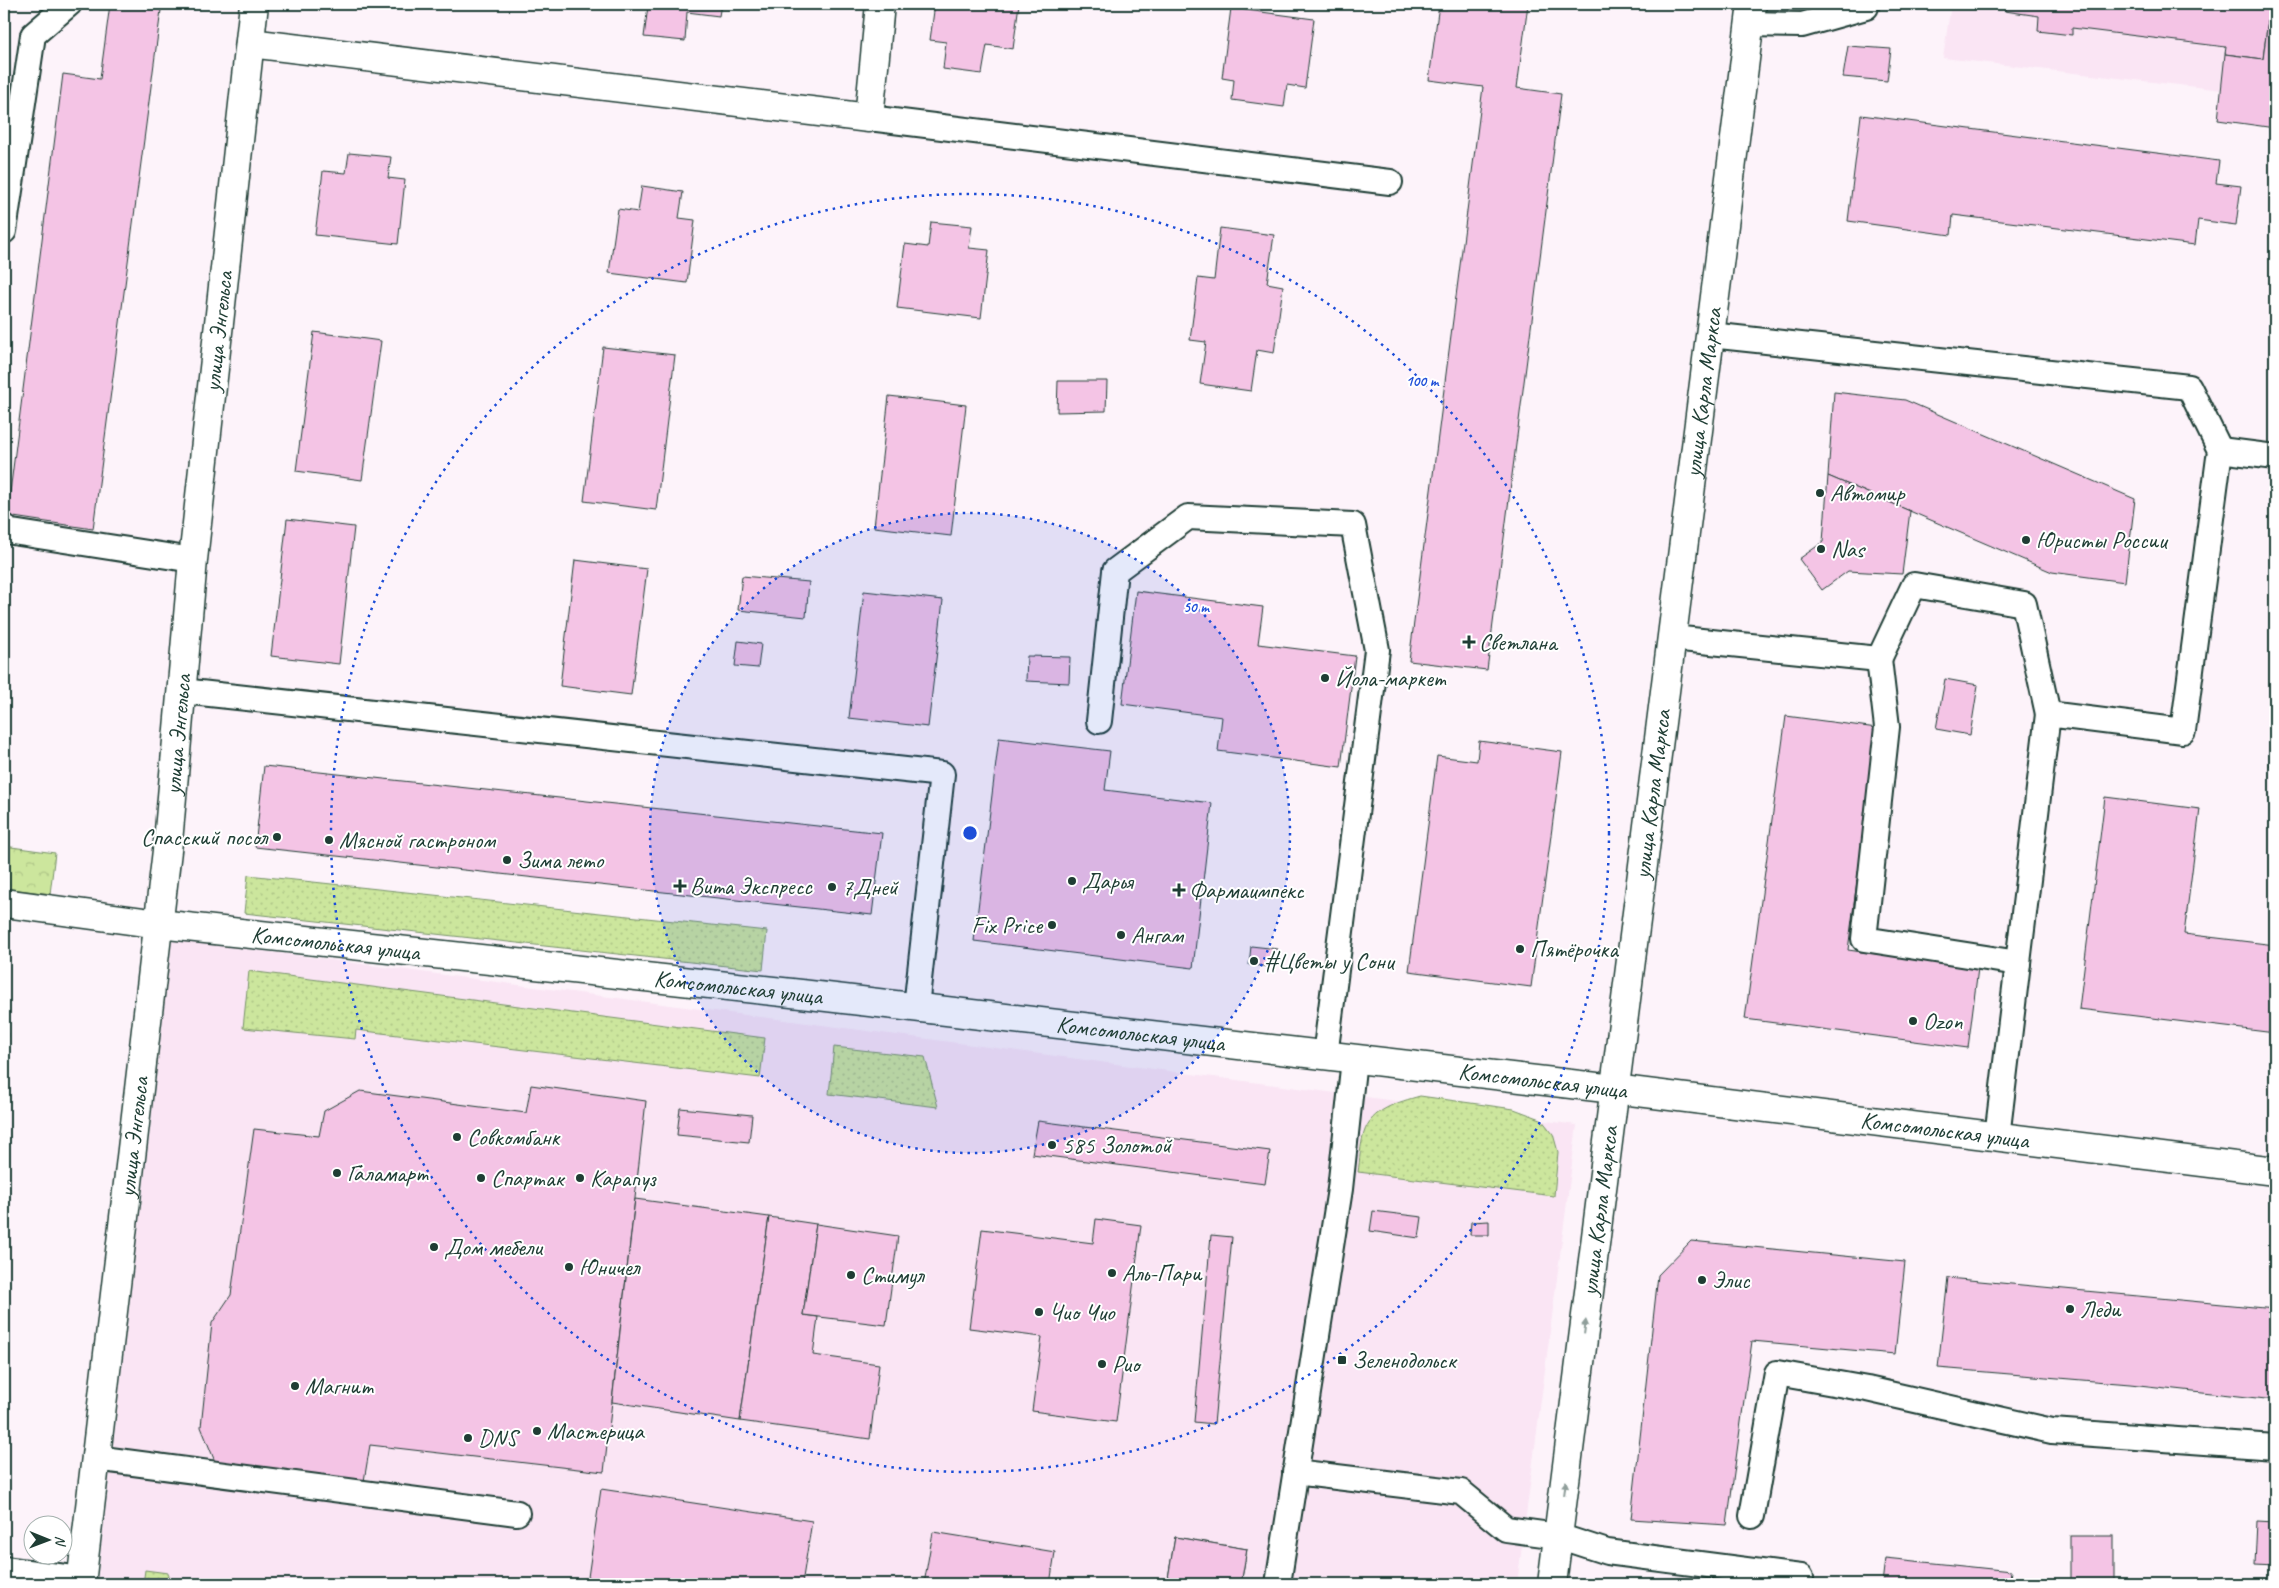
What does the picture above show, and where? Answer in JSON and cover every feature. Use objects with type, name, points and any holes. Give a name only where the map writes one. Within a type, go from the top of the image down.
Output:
[{"type":"street","name":"улица Энгельса","points":[[81,1582],[159,924],[193,560],[254,4]]},
{"type":"street","points":[[250,43],[869,118],[880,4]]},
{"type":"street","name":"улица Карла Маркса","points":[[1552,1584],[1750,14]]},
{"type":"street","name":"Комсомольская улица","points":[[4,903],[159,924],[916,1007],[2275,1171]]},
{"type":"lane","points":[[4,231],[33,35],[69,4]]},
{"type":"lane","points":[[1750,14],[1802,25],[1866,7]]},
{"type":"lane","points":[[869,118],[1390,182]]},
{"type":"lane","points":[[1710,335],[2189,387],[2220,450],[2183,731],[2048,714]]},
{"type":"lane","points":[[2220,450],[2275,457]]},
{"type":"lane","points":[[1099,721],[1115,571],[1188,517],[1353,526],[1378,650],[1325,1056]]},
{"type":"lane","points":[[4,526],[6,531],[193,560]]},
{"type":"lane","points":[[1997,1137],[2018,963],[2048,714],[2024,604],[1914,585],[1879,659],[1886,727],[1864,939],[2018,963]]},
{"type":"lane","points":[[1672,638],[1879,659]]},
{"type":"lane","points":[[182,691],[942,774],[916,1007]]},
{"type":"lane","points":[[1278,1584],[1340,1189],[1354,1059]]},
{"type":"lane","points":[[1752,1516],[1777,1373],[1867,1389],[2052,1431],[2275,1447]]},
{"type":"lane","points":[[96,1458],[517,1513]]},
{"type":"lane","points":[[1295,1472],[1461,1492],[1506,1529],[1558,1536],[1607,1552],[1801,1577],[1800,1584]]},
{"type":"lane","points":[[4,1569],[81,1582]]},
{"type":"shaded area","points":[[1951,4],[2275,4],[2275,96],[1943,58]]},
{"type":"shaded area","points":[[172,939],[1577,1125],[1517,1584],[97,1584]]},
{"type":"green space","points":[[4,846],[55,853],[50,894],[4,888]]},
{"type":"green space","points":[[248,875],[767,931],[763,970],[244,913]]},
{"type":"green space","points":[[249,971],[765,1038],[760,1078],[356,1030],[355,1039],[243,1028]]},
{"type":"green space","points":[[834,1047],[925,1057],[938,1107],[829,1094]]},
{"type":"green space","points":[[1420,1096],[1514,1109],[1541,1119],[1553,1134],[1558,1152],[1554,1196],[1358,1172],[1364,1133],[1373,1118],[1387,1108]]},
{"type":"green space","points":[[145,1570],[168,1573],[167,1584],[143,1584]]},
{"type":"building","points":[[110,4],[161,10],[93,529],[7,516],[63,74],[100,79]]},
{"type":"building","points":[[636,4],[721,4],[719,16],[687,12],[685,41],[644,37],[648,6]]},
{"type":"building","points":[[935,4],[1019,4],[1013,49],[987,45],[982,74],[943,69],[946,42],[930,40]]},
{"type":"building","points":[[1439,4],[1528,4],[1517,88],[1561,94],[1487,670],[1409,661],[1483,87],[1429,80]]},
{"type":"building","points":[[2006,4],[2270,4],[2263,59],[2225,54],[2226,47],[2072,28],[2072,35],[2038,31],[2039,16],[2005,11]]},
{"type":"building","points":[[2270,4],[2275,4],[2275,128],[2218,120],[2225,54],[2263,59]]},
{"type":"building","points":[[1231,8],[1314,19],[1305,88],[1287,85],[1284,107],[1232,100],[1234,80],[1222,78]]},
{"type":"building","points":[[1848,46],[1891,49],[1887,81],[1843,77]]},
{"type":"building","points":[[1861,115],[2219,161],[2216,183],[2241,186],[2236,225],[2198,220],[2195,245],[1953,215],[1951,235],[1848,221]]},
{"type":"building","points":[[349,153],[391,157],[388,178],[405,180],[398,244],[315,235],[323,171],[346,173]]},
{"type":"building","points":[[642,186],[683,192],[679,218],[695,220],[687,283],[609,273],[618,209],[638,212]]},
{"type":"building","points":[[931,222],[972,226],[969,248],[989,250],[981,318],[897,308],[905,244],[928,247]]},
{"type":"building","points":[[1220,228],[1274,235],[1267,283],[1283,286],[1274,353],[1257,350],[1251,391],[1200,384],[1206,342],[1190,340],[1198,278],[1214,280]]},
{"type":"building","points":[[314,332],[381,341],[362,480],[296,471]]},
{"type":"building","points":[[603,347],[675,355],[656,510],[584,501]]},
{"type":"building","points":[[1058,381],[1107,381],[1106,411],[1057,412]]},
{"type":"building","points":[[1834,392],[1905,400],[2135,499],[2125,582],[2052,572],[1828,476]]},
{"type":"building","points":[[889,396],[966,405],[951,536],[874,527]]},
{"type":"building","points":[[1828,476],[1910,511],[1902,574],[1848,571],[1822,590],[1799,559],[1823,542]]},
{"type":"building","points":[[287,519],[354,527],[339,664],[271,656]]},
{"type":"building","points":[[575,560],[647,569],[631,695],[560,686]]},
{"type":"building","points":[[742,576],[809,582],[806,617],[738,610]]},
{"type":"building","points":[[864,591],[943,600],[928,727],[849,718]]},
{"type":"building","points":[[1136,591],[1263,607],[1258,644],[1355,656],[1341,767],[1218,751],[1222,717],[1122,704]]},
{"type":"building","points":[[738,641],[761,644],[758,668],[735,666]]},
{"type":"building","points":[[1027,656],[1070,657],[1069,683],[1026,681]]},
{"type":"building","points":[[1945,679],[1978,685],[1970,735],[1936,729]]},
{"type":"building","points":[[1786,716],[1877,728],[1848,950],[1978,968],[1968,1048],[1745,1019]]},
{"type":"building","points":[[2275,721],[2275,766],[2270,766]]},
{"type":"building","points":[[999,738],[1110,751],[1105,790],[1212,803],[1193,968],[974,941]]},
{"type":"building","points":[[1479,741],[1562,752],[1531,987],[1409,971],[1437,756],[1477,761]]},
{"type":"building","points":[[264,766],[882,833],[872,915],[255,847]]},
{"type":"building","points":[[2105,797],[2200,809],[2184,934],[2275,945],[2275,1033],[2079,1009]]},
{"type":"building","points":[[1251,946],[1278,949],[1276,967],[1249,965]]},
{"type":"building","points":[[4,1032],[8,1033],[4,1070]]},
{"type":"building","name":"Дом мебели","points":[[531,1085],[646,1101],[604,1472],[370,1445],[364,1481],[216,1464],[201,1427],[212,1323],[231,1295],[254,1129],[319,1136],[324,1111],[360,1091],[526,1113]]},
{"type":"building","points":[[680,1108],[752,1115],[749,1142],[677,1135]]},
{"type":"building","points":[[1038,1121],[1270,1151],[1265,1184],[1032,1154]]},
{"type":"building","points":[[635,1199],[769,1217],[740,1421],[612,1402]]},
{"type":"building","points":[[1373,1211],[1422,1217],[1419,1238],[1370,1231]]},
{"type":"building","points":[[769,1217],[816,1224],[803,1315],[818,1317],[813,1355],[879,1364],[870,1439],[740,1421]]},
{"type":"building","points":[[1096,1219],[1141,1225],[1116,1422],[1032,1411],[1042,1337],[969,1328],[982,1229],[1093,1243]]},
{"type":"building","points":[[1489,1221],[1489,1235],[1470,1235],[1471,1222]]},
{"type":"building","points":[[816,1224],[898,1236],[886,1325],[803,1315]]},
{"type":"building","points":[[1211,1235],[1232,1237],[1214,1424],[1194,1422]]},
{"type":"building","points":[[1691,1241],[1905,1262],[1895,1354],[1752,1341],[1727,1525],[1631,1519],[1658,1275]]},
{"type":"building","points":[[1948,1278],[2275,1309],[2275,1400],[2130,1384],[1938,1368]]},
{"type":"building","points":[[601,1489],[812,1521],[802,1584],[587,1584]]},
{"type":"building","points":[[2257,1521],[2275,1522],[2275,1566],[2255,1565]]},
{"type":"building","points":[[933,1532],[1055,1552],[1050,1584],[924,1584]]},
{"type":"building","points":[[2070,1536],[2114,1536],[2114,1584],[2070,1584]]},
{"type":"building","points":[[1175,1537],[1247,1549],[1241,1584],[1167,1584]]},
{"type":"building","points":[[1175,1537],[1247,1549],[1241,1584],[1167,1584]]},
{"type":"building","points":[[1885,1558],[2011,1571],[2009,1584],[1882,1584]]},
{"type":"place","name":"Автомир","points":[[1820,493]]},
{"type":"place","name":"Юристы России","points":[[2026,540]]},
{"type":"place","name":"Nas","points":[[1821,549]]},
{"type":"place","name":"Светлана","points":[[1469,642]]},
{"type":"place","name":"Йола-маркет","points":[[1325,678]]},
{"type":"place","name":"Спасский посол","points":[[277,837]]},
{"type":"place","name":"Мясной гастроном","points":[[329,840]]},
{"type":"place","name":"Зима лето","points":[[507,860]]},
{"type":"place","name":"Дарья","points":[[1072,881]]},
{"type":"place","name":"Вита Экспресс","points":[[680,886]]},
{"type":"place","name":"7Дней","points":[[832,887]]},
{"type":"place","name":"Фармаимпекс","points":[[1179,890]]},
{"type":"place","name":"Fix Price","points":[[1052,925]]},
{"type":"place","name":"Ангам","points":[[1121,935]]},
{"type":"place","name":"Пятёрочка","points":[[1520,949]]},
{"type":"place","name":"#Цветы у Сони","points":[[1254,961]]},
{"type":"place","name":"Ozon","points":[[1913,1021]]},
{"type":"place","name":"Совкомбанк","points":[[457,1137]]},
{"type":"place","name":"585 Золотой","points":[[1052,1145]]},
{"type":"place","name":"Галамарт","points":[[337,1173]]},
{"type":"place","name":"Спартак","points":[[481,1178]]},
{"type":"place","name":"Карапуз","points":[[580,1178]]},
{"type":"place","name":"Дом мебели","points":[[434,1247]]},
{"type":"place","name":"Юничел","points":[[569,1267]]},
{"type":"place","name":"Аль-Пари","points":[[1112,1273]]},
{"type":"place","name":"Стимул","points":[[851,1275]]},
{"type":"place","name":"Элис","points":[[1702,1280]]},
{"type":"place","name":"Леди","points":[[2070,1309]]},
{"type":"place","name":"Чио Чио","points":[[1039,1312]]},
{"type":"place","name":"Зеленодольск","points":[[1342,1360]]},
{"type":"place","name":"Рио","points":[[1102,1364]]},
{"type":"place","name":"Магнит","points":[[295,1386]]},
{"type":"place","name":"Мастерица","points":[[537,1431]]},
{"type":"place","name":"DNS","points":[[468,1438]]}]
